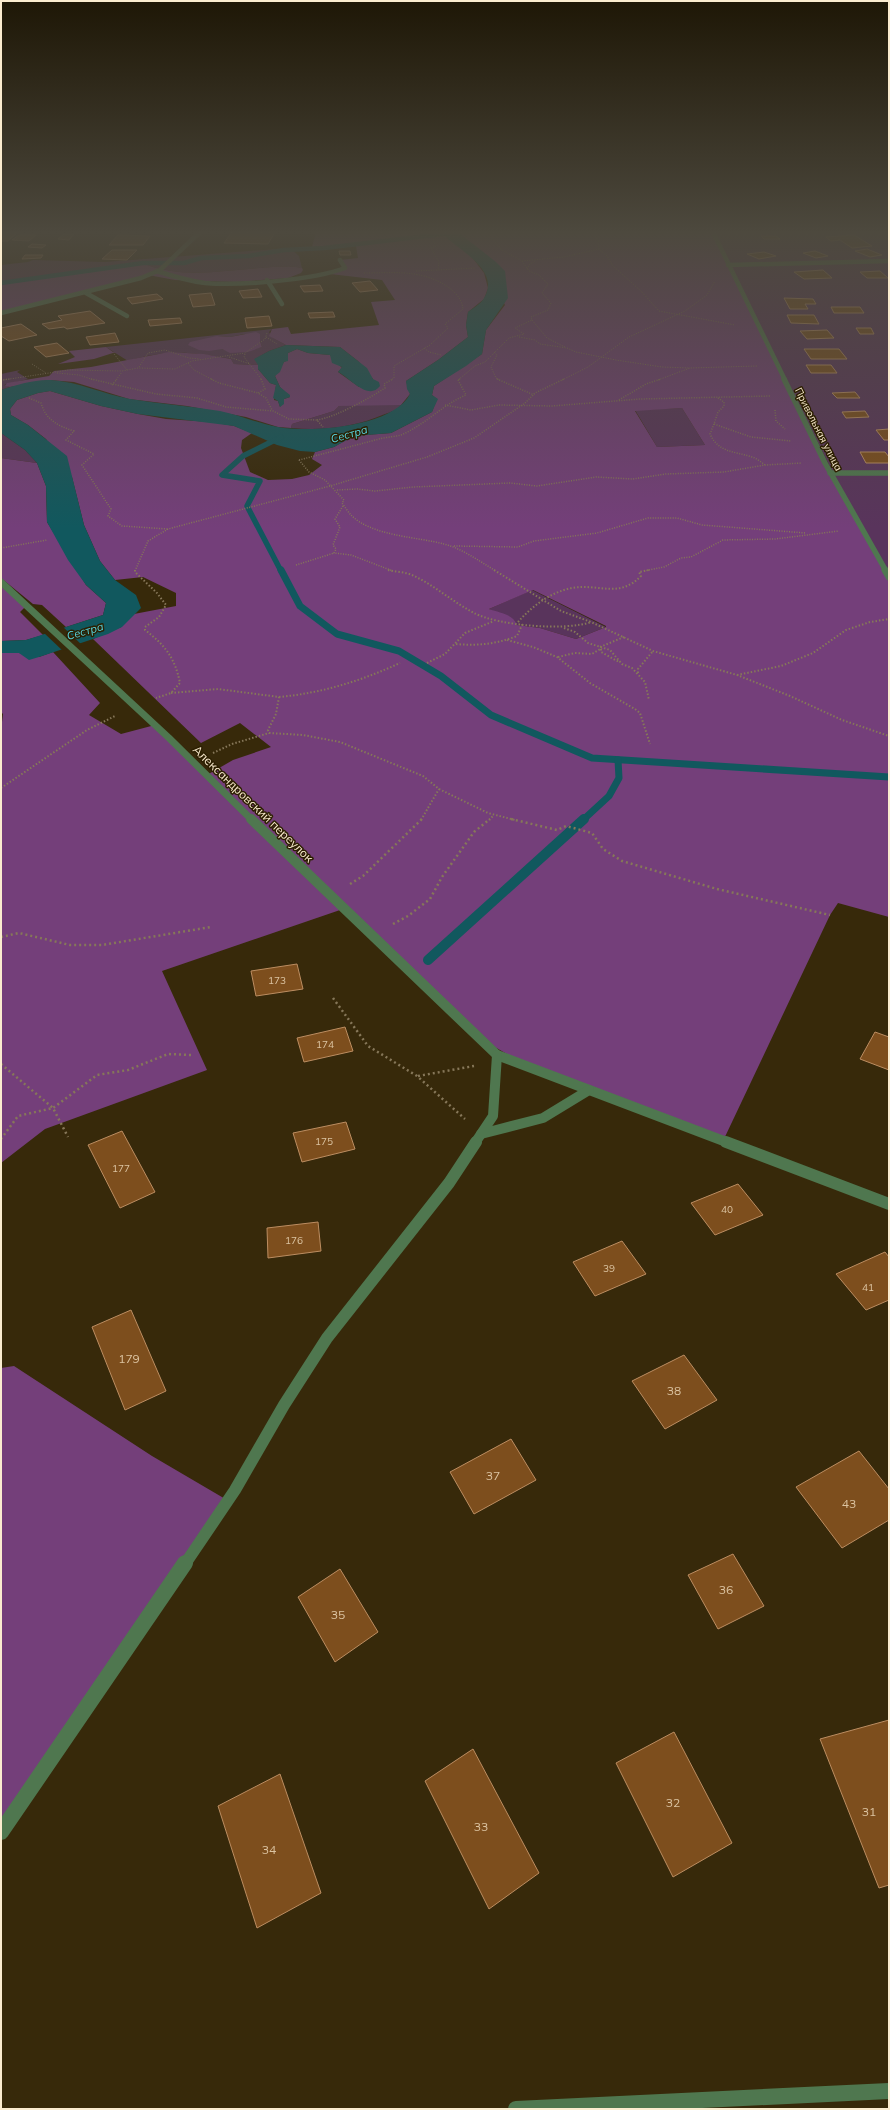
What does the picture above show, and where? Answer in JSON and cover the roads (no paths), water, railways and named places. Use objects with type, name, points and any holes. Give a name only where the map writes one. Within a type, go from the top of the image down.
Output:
[{"type":"street","name":"Привольная улица","points":[[760,330],[830,473],[889,577]]},
{"type":"street","points":[[830,473],[889,473]]},
{"type":"street","name":"Александровский переулок","points":[[1,582],[32,609],[135,706],[330,896],[486,1044],[497,1058]]},
{"type":"street","points":[[1,1832],[234,1490],[284,1405],[327,1338],[449,1183],[493,1116],[497,1058],[589,1090],[889,1204]]},
{"type":"street","points":[[481,1134],[543,1118],[589,1090]]},
{"type":"street","points":[[516,2109],[889,2092]]},
{"type":"water","name":"Сестра","points":[[467,330],[486,330],[482,354],[434,386],[432,395],[438,399],[432,412],[391,433],[354,436],[334,447],[315,452],[300,451],[277,445],[234,426],[138,414],[101,406],[50,391],[38,393],[17,400],[10,409],[11,415],[28,425],[67,456],[84,525],[100,561],[115,580],[136,595],[141,608],[122,627],[108,634],[39,657],[29,660],[19,653],[1,653],[1,641],[26,640],[103,615],[106,603],[86,585],[68,560],[47,522],[46,486],[37,463],[25,450],[1,433],[1,390],[32,381],[61,381],[130,399],[220,411],[271,426],[292,429],[330,428],[369,421],[387,414],[401,405],[410,394],[407,389],[406,381],[438,360],[468,337]]},
{"type":"water","points":[[286,345],[340,347],[367,368],[373,379],[379,382],[380,386],[375,390],[364,390],[338,372],[342,367],[332,363],[330,355],[308,353],[297,349],[288,353],[288,361],[284,362],[280,372],[275,376],[280,387],[290,395],[290,397],[284,399],[284,404],[280,407],[278,401],[273,398],[276,385],[270,383],[258,369],[258,365],[254,359],[269,351]]},
{"type":"waterway","points":[[281,437],[243,456],[222,475],[260,481],[247,506],[281,571]]},
{"type":"waterway","points":[[281,570],[300,606],[337,634],[399,651],[441,676],[491,715],[592,758],[889,777]]},
{"type":"waterway","points":[[583,820],[609,796],[619,778],[618,760]]},
{"type":"waterway","points":[[428,960],[584,819]]}]
